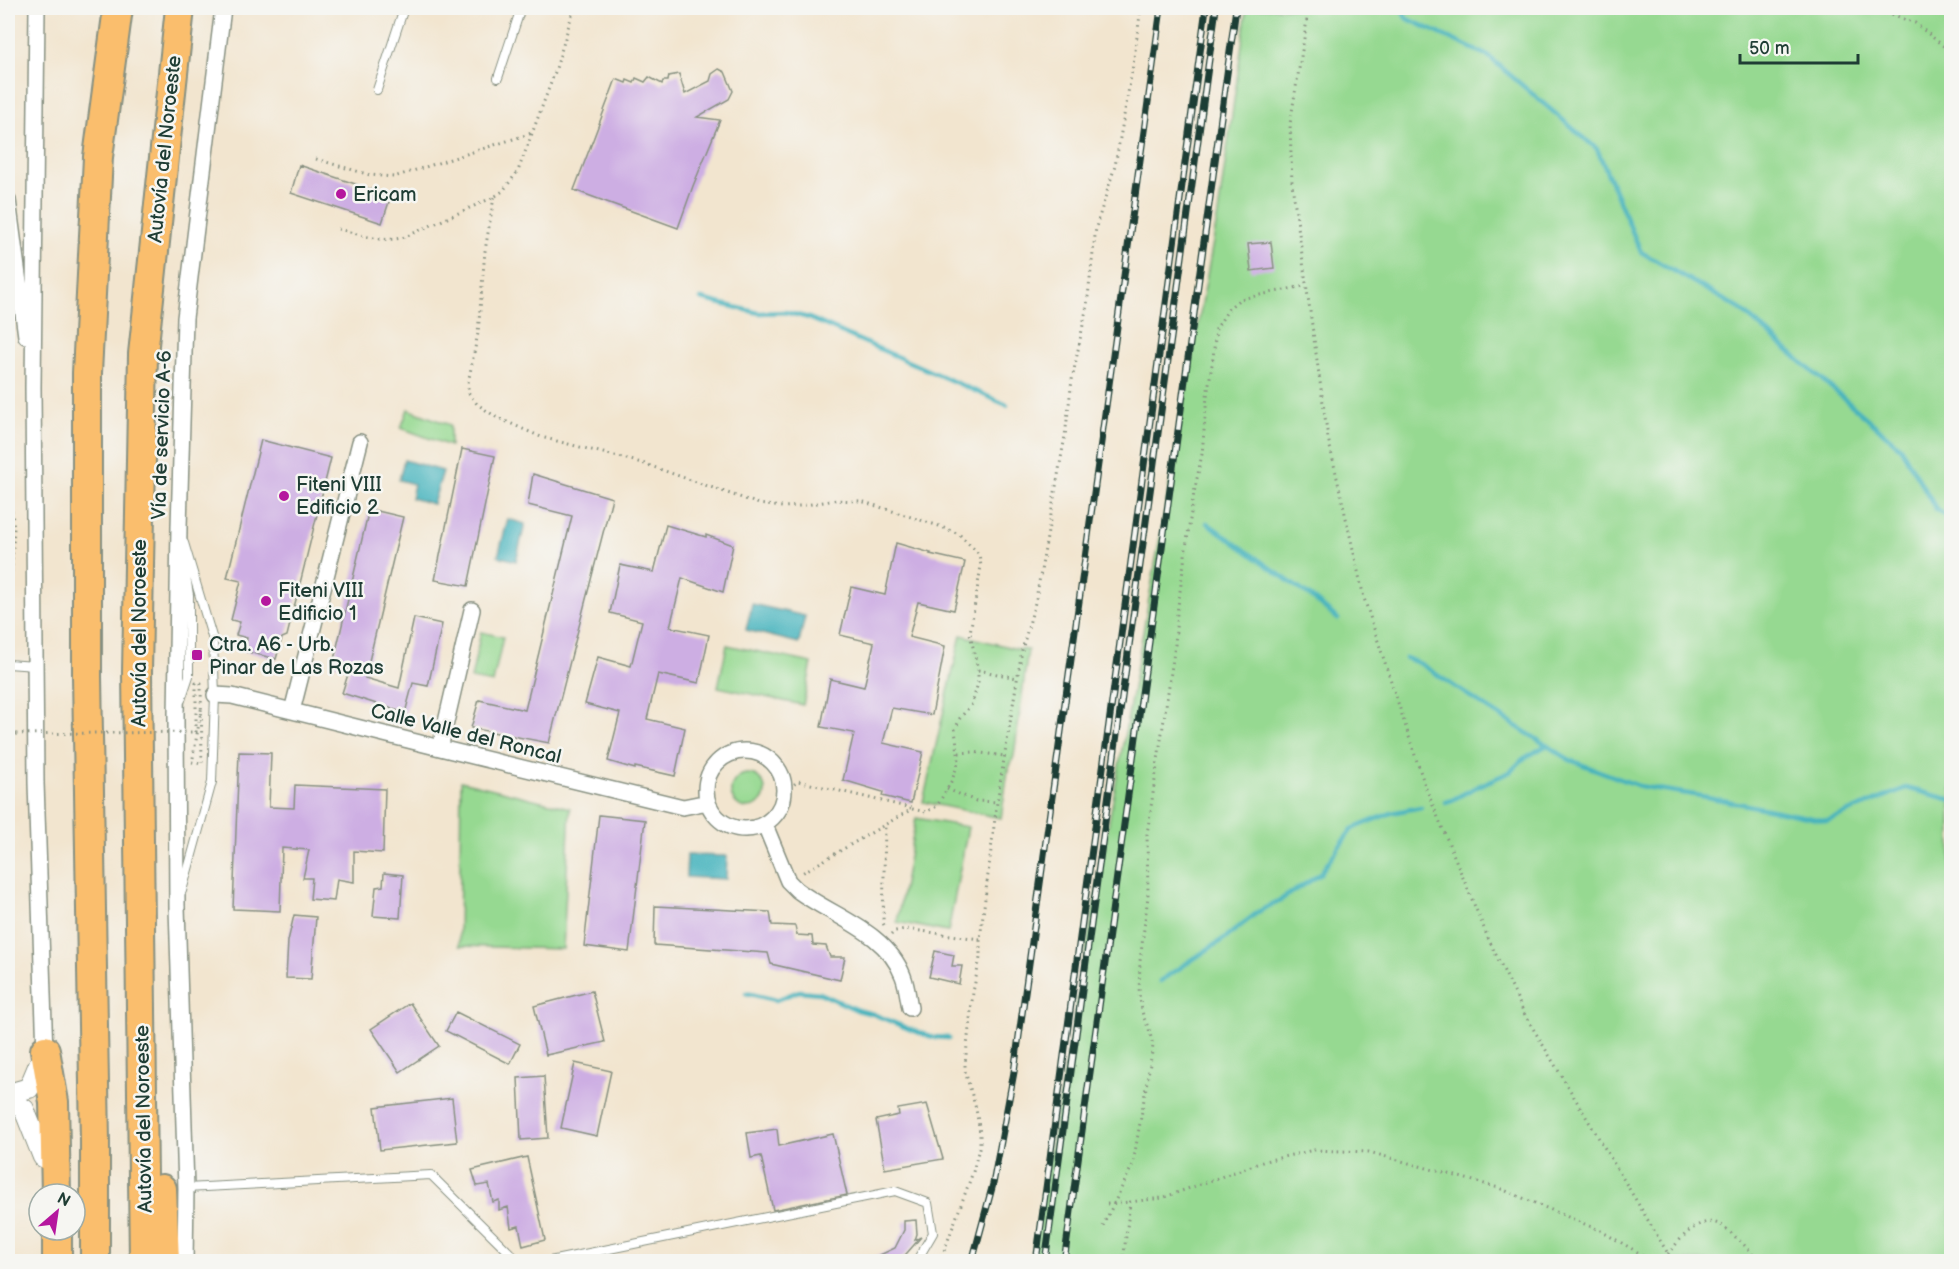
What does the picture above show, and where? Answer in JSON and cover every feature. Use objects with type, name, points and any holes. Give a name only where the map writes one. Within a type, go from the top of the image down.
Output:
[{"type":"highway","points":[[95,1262],[87,676],[87,373],[98,157],[118,8]]},
{"type":"highway","name":"Autovía del Noroeste","points":[[144,1262],[137,672],[142,354],[180,8]]},
{"type":"highway","points":[[141,921],[161,1174],[165,1262]]},
{"type":"highway","points":[[45,1050],[54,1102],[56,1182]]},
{"type":"highway","points":[[57,1242],[57,1262]]},
{"type":"street","points":[[37,8],[33,387],[36,783],[45,1050],[43,1182]]},
{"type":"street","name":"Vía de servicio A-6","points":[[185,1262],[186,1188],[177,907],[176,715],[185,318],[223,8]]},
{"type":"street","points":[[8,200],[33,387]]},
{"type":"street","points":[[292,711],[360,442]]},
{"type":"street","points":[[440,748],[472,610]]},
{"type":"street","name":"Calle Valle del Roncal","points":[[215,695],[232,696],[683,807],[708,802]]},
{"type":"street","points":[[738,751],[756,752],[768,758],[777,767],[783,779],[785,792],[782,805],[775,816],[765,825],[743,830],[731,827],[713,813],[706,791],[707,780],[712,769],[725,757],[738,751]]},
{"type":"street","points":[[765,825],[788,881],[807,898],[875,938],[887,941],[903,976],[910,1008]]},
{"type":"street","points":[[8,1094],[29,1088],[45,1050]]},
{"type":"street","points":[[8,1099],[24,1109],[43,1156]]},
{"type":"street","points":[[43,1242],[44,1262]]},
{"type":"lane","points":[[377,90],[404,8]]},
{"type":"lane","points":[[498,78],[521,8]]},
{"type":"lane","points":[[177,907],[212,782],[215,695],[213,639],[179,527]]},
{"type":"lane","points":[[8,664],[35,666]]},
{"type":"lane","points":[[186,1188],[431,1175],[519,1262]]},
{"type":"lane","points":[[545,1262],[895,1191],[928,1203],[933,1233],[916,1262]]},
{"type":"path","points":[[338,229],[382,240],[393,240],[405,237],[494,197],[503,190],[518,171],[555,72],[574,8]]},
{"type":"path","points":[[940,1262],[973,1172],[980,1144],[976,1109],[965,1071],[997,802],[1022,650],[1036,599],[1063,448],[1072,380],[1087,305],[1096,227],[1115,166],[1142,8]]},
{"type":"path","points":[[1310,8],[1290,124],[1292,184],[1328,438],[1364,598],[1425,786],[1488,938],[1525,1015],[1673,1262]]},
{"type":"path","points":[[1875,8],[1915,23],[1952,52]]},
{"type":"path","points":[[316,159],[370,175],[394,177],[532,133]]},
{"type":"path","points":[[494,197],[485,251],[478,333],[468,383],[468,392],[477,404],[496,417],[541,437],[642,463],[759,504],[782,507],[848,499],[861,501],[959,534],[979,554],[981,566],[970,633],[978,670],[978,683],[972,704],[960,718],[955,730],[959,753],[956,770],[937,806],[926,812],[798,781],[785,792]]},
{"type":"path","points":[[1103,1226],[1133,1164],[1153,1046],[1143,1016],[1139,994],[1140,961],[1148,896],[1147,834],[1193,498],[1202,454],[1216,329],[1229,308],[1240,299],[1305,286]]},
{"type":"path","points":[[8,481],[14,528],[8,640]]},
{"type":"path","points":[[978,670],[1018,678]]},
{"type":"path","points":[[8,814],[10,814],[8,734],[196,732],[196,683],[201,683],[202,764],[192,762]]},
{"type":"path","points":[[959,753],[973,752],[1005,756]]},
{"type":"path","points":[[947,789],[976,801],[997,802]]},
{"type":"path","points":[[788,881],[912,809]]},
{"type":"path","points":[[885,826],[883,923],[887,941]]},
{"type":"path","points":[[887,941],[895,931],[906,929],[980,939]]},
{"type":"path","points":[[1107,1203],[1162,1198],[1264,1161],[1314,1150],[1369,1152],[1499,1188],[1599,1230],[1655,1262]]},
{"type":"path","points":[[1123,1262],[1130,1202]]},
{"type":"path","points":[[1668,1254],[1684,1235],[1704,1222],[1720,1225],[1738,1239],[1757,1262]]},
{"type":"green space","points":[[1247,8],[1951,8],[1951,1261],[1030,1262],[1218,214]]},
{"type":"green space","points":[[408,409],[450,425],[450,446],[401,428]]},
{"type":"green space","points":[[481,632],[503,637],[493,683],[471,679]]},
{"type":"green space","points":[[961,635],[1028,650],[1014,756],[1008,771],[1001,818],[923,802]]},
{"type":"green space","points":[[727,645],[812,663],[803,705],[718,687]]},
{"type":"green space","points":[[748,774],[760,779],[765,791],[760,803],[748,808],[736,803],[731,791],[736,779]]},
{"type":"green space","points":[[461,781],[570,808],[563,949],[459,946]]},
{"type":"green space","points":[[916,818],[968,827],[948,932],[897,922]]},
{"type":"water","points":[[404,460],[443,471],[433,504],[411,498],[414,484],[399,480]]},
{"type":"water","points":[[508,519],[525,524],[516,561],[498,556]]},
{"type":"water","points":[[752,604],[805,616],[799,643],[746,630]]},
{"type":"water","points":[[687,855],[727,856],[726,879],[686,877]]},
{"type":"building","points":[[719,69],[725,72],[733,91],[729,99],[697,117],[720,120],[678,228],[574,190],[616,79],[634,83],[636,78],[645,82],[649,77],[662,84],[663,81],[668,81],[669,76],[679,74],[685,94],[710,81],[712,74]]},
{"type":"building","name":"Ericam","points":[[299,165],[391,196],[382,223],[291,193]]},
{"type":"building","points":[[1271,242],[1274,268],[1251,271],[1248,244]]},
{"type":"building","points":[[261,440],[331,458],[287,636],[282,638],[276,659],[244,651],[247,638],[236,635],[240,622],[231,620],[241,581],[227,578]]},
{"type":"building","points":[[462,449],[495,456],[468,586],[435,580]]},
{"type":"building","points":[[533,474],[612,498],[549,743],[471,728],[479,700],[525,710],[572,516],[528,505]]},
{"type":"building","points":[[369,509],[403,517],[365,678],[399,688],[414,618],[442,624],[428,686],[413,683],[405,713],[342,693],[350,668],[333,664]]},
{"type":"building","points":[[666,525],[706,537],[706,535],[733,545],[723,592],[682,578],[670,627],[709,635],[699,683],[658,674],[647,719],[685,728],[675,776],[635,767],[635,769],[608,761],[620,713],[585,704],[598,657],[631,666],[642,621],[610,613],[620,565],[654,572]]},
{"type":"building","points":[[896,543],[965,562],[954,610],[918,602],[909,637],[945,646],[932,715],[892,708],[883,743],[923,752],[911,803],[882,796],[883,792],[843,780],[854,733],[821,727],[830,679],[864,687],[874,643],[840,635],[851,587],[885,595]]},
{"type":"building","points":[[239,752],[271,753],[269,807],[294,808],[295,785],[385,789],[383,853],[354,851],[354,882],[337,879],[334,901],[310,899],[312,878],[303,878],[309,850],[282,848],[280,911],[233,909]]},
{"type":"building","points":[[599,815],[645,820],[629,952],[584,946]]},
{"type":"building","points":[[384,873],[403,875],[400,918],[373,916],[376,887],[383,886]]},
{"type":"building","points":[[655,906],[770,912],[772,925],[795,926],[797,935],[812,936],[813,945],[826,946],[830,957],[845,957],[840,980],[771,964],[768,953],[654,945]]},
{"type":"building","points":[[294,915],[316,917],[311,979],[286,978],[288,941]]},
{"type":"building","points":[[935,951],[954,955],[952,966],[962,966],[959,984],[929,977]]},
{"type":"building","points":[[592,991],[605,1042],[546,1055],[534,1006]]},
{"type":"building","points":[[410,1003],[439,1046],[400,1072],[371,1029]]},
{"type":"building","points":[[456,1012],[520,1044],[510,1064],[446,1031]]},
{"type":"building","points":[[575,1063],[611,1071],[597,1136],[561,1128]]},
{"type":"building","points":[[544,1076],[548,1138],[521,1140],[518,1078]]},
{"type":"building","points":[[452,1098],[457,1142],[380,1150],[375,1107]]},
{"type":"building","points":[[927,1104],[943,1159],[885,1169],[876,1120],[899,1115],[898,1109]]},
{"type":"building","points":[[777,1129],[779,1146],[833,1134],[847,1195],[773,1210],[761,1156],[751,1158],[747,1133]]},
{"type":"building","points":[[527,1157],[545,1240],[523,1246],[519,1226],[511,1228],[508,1207],[499,1210],[499,1200],[493,1202],[489,1184],[477,1186],[472,1170]]},
{"type":"building","points":[[916,1220],[915,1240],[921,1237],[899,1262],[865,1262],[895,1248],[904,1230],[904,1221]]},
{"type":"waterway","points":[[1401,8],[1406,18],[1488,56],[1597,149],[1641,252],[1740,309],[1900,447],[1936,509],[1952,521]]},
{"type":"waterway","points":[[701,299],[759,313],[785,312],[809,318],[1007,405]]},
{"type":"waterway","points":[[1207,523],[1338,619]]},
{"type":"waterway","points":[[1406,658],[1421,664],[1570,760],[1639,786],[1827,821],[1906,788],[1952,800]]},
{"type":"waterway","points":[[1445,802],[1510,772],[1523,759],[1547,745]]},
{"type":"waterway","points":[[1160,981],[1225,938],[1258,912],[1319,875],[1352,829],[1391,813],[1421,807]]},
{"type":"waterway","points":[[746,993],[776,1000],[799,991],[820,993],[857,1010],[909,1029],[932,1037],[949,1038]]},
{"type":"railway","points":[[972,1262],[993,1184],[1014,1072],[1161,8]]},
{"type":"railway","points":[[1036,1262],[1206,8]]},
{"type":"railway","points":[[1045,1262],[1216,8]]},
{"type":"railway","points":[[1064,1262],[1236,8]]},
{"type":"place","name":"Ericam","points":[[341,194]]},
{"type":"place","name":"Fiteni VIII Edificio 2","points":[[284,496]]},
{"type":"place","name":"Fiteni VIII Edificio 1","points":[[266,601]]},
{"type":"place","name":"Ctra. A6 - Urb. Pinar de Las Rozas","points":[[197,655]]}]
